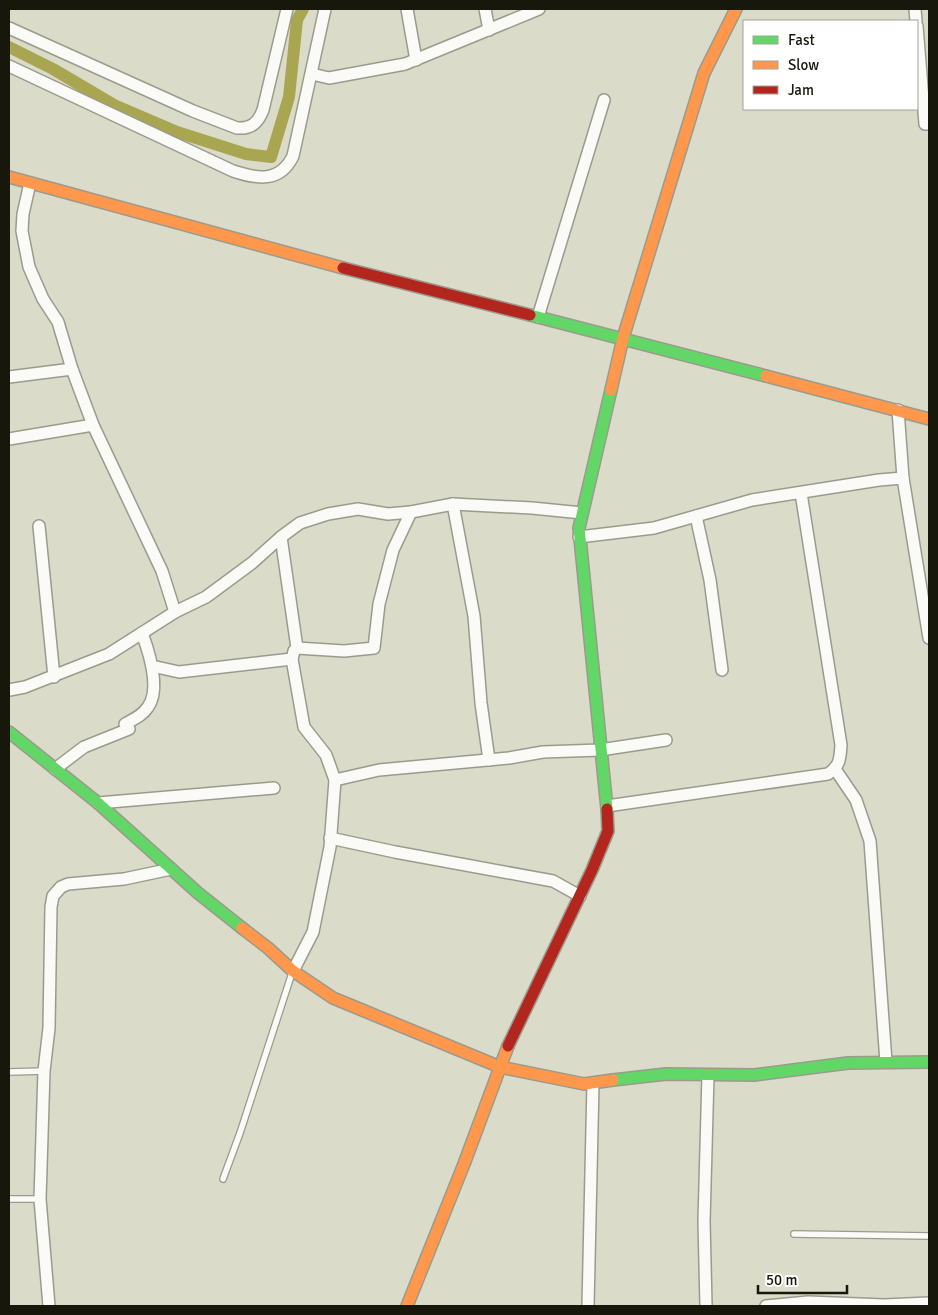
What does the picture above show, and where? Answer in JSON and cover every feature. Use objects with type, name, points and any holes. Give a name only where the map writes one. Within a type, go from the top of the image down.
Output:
[{"type":"street","points":[[9,28],[193,111],[237,128],[243,128],[251,127],[259,121],[264,110],[287,9]]},
{"type":"street","points":[[9,66],[233,171],[250,176],[264,177],[284,170],[294,156],[320,76],[326,9]]},
{"type":"street","points":[[407,9],[416,60]]},
{"type":"street","points":[[485,9],[489,30]]},
{"type":"street","points":[[320,76],[405,64],[540,9]]},
{"type":"street","points":[[407,1306],[461,1174],[510,1041],[580,896],[608,831],[579,528],[623,338],[704,73],[736,9]]},
{"type":"street","points":[[918,38],[925,124],[929,124]]},
{"type":"street","points":[[538,317],[604,100]]},
{"type":"street","points":[[9,177],[304,258],[623,338],[929,419]]},
{"type":"street","points":[[30,183],[23,214],[22,231],[29,268],[42,299],[58,322],[72,369],[93,425],[162,571],[175,612]]},
{"type":"street","points":[[9,377],[72,369]]},
{"type":"street","points":[[898,410],[903,478],[929,638]]},
{"type":"street","points":[[9,439],[93,425]]},
{"type":"street","points":[[579,537],[654,528],[752,500],[878,480],[903,478]]},
{"type":"street","points":[[607,806],[828,774],[835,769],[840,759],[841,745],[802,493]]},
{"type":"street","points":[[9,690],[25,688],[109,654],[175,612],[206,597],[252,563],[300,523],[328,514],[358,509],[388,514],[454,504],[582,513]]},
{"type":"street","points":[[454,504],[474,616],[481,703],[489,760]]},
{"type":"street","points":[[297,648],[344,651],[374,648],[379,604],[393,550],[411,512]]},
{"type":"street","points":[[696,516],[710,580],[722,670]]},
{"type":"street","points":[[39,526],[54,677]]},
{"type":"street","points":[[281,537],[297,648],[292,659],[304,727],[326,755],[335,780],[330,838],[313,932],[293,971]]},
{"type":"street","points":[[55,769],[84,748],[127,726],[141,716],[149,706],[153,687],[152,666],[142,633]]},
{"type":"street","points":[[152,666],[179,672],[292,659]]},
{"type":"street","points":[[9,732],[98,803],[198,893],[268,948],[293,971],[333,998],[500,1067],[584,1084],[666,1074],[754,1075],[848,1063],[929,1062]]},
{"type":"street","points":[[335,780],[379,770],[489,760],[543,752],[600,750],[666,740]]},
{"type":"street","points":[[835,769],[856,800],[870,841],[886,1062]]},
{"type":"street","points":[[98,803],[274,788]]},
{"type":"street","points":[[330,838],[554,881],[580,896]]},
{"type":"street","points":[[49,1306],[40,1199],[44,1071],[49,1028],[50,930],[53,896],[60,888],[68,884],[124,879],[171,869]]},
{"type":"street","points":[[706,1306],[704,1221],[708,1075]]},
{"type":"street","points":[[588,1306],[593,1083]]},
{"type":"street","points":[[766,1306],[808,1302],[884,1305],[929,1303]]},
{"type":"lane","points":[[223,1179],[293,971]]},
{"type":"lane","points":[[9,1072],[44,1071]]},
{"type":"lane","points":[[9,1200],[40,1199]]},
{"type":"lane","points":[[794,1234],[929,1236]]},
{"type":"waterway","points":[[9,47],[53,69],[114,105],[177,132],[246,154],[271,157],[289,97],[297,20],[303,9]]},
{"type":"traffic: fast","points":[[530,315],[766,376]]},
{"type":"traffic: fast","points":[[607,809],[579,528],[611,390]]},
{"type":"traffic: fast","points":[[9,732],[98,803],[198,893],[242,928]]},
{"type":"traffic: fast","points":[[613,1080],[666,1074],[754,1075],[848,1063],[929,1062]]},
{"type":"traffic: slow","points":[[611,390],[623,338],[704,73],[736,9]]},
{"type":"traffic: slow","points":[[9,177],[343,268]]},
{"type":"traffic: slow","points":[[766,376],[929,419]]},
{"type":"traffic: slow","points":[[242,928],[293,971],[333,998],[500,1067],[584,1084],[613,1080]]},
{"type":"traffic: slow","points":[[407,1306],[464,1164],[508,1046]]},
{"type":"traffic: jam","points":[[343,268],[530,315]]},
{"type":"traffic: jam","points":[[508,1046],[592,870],[608,831],[607,809]]}]
